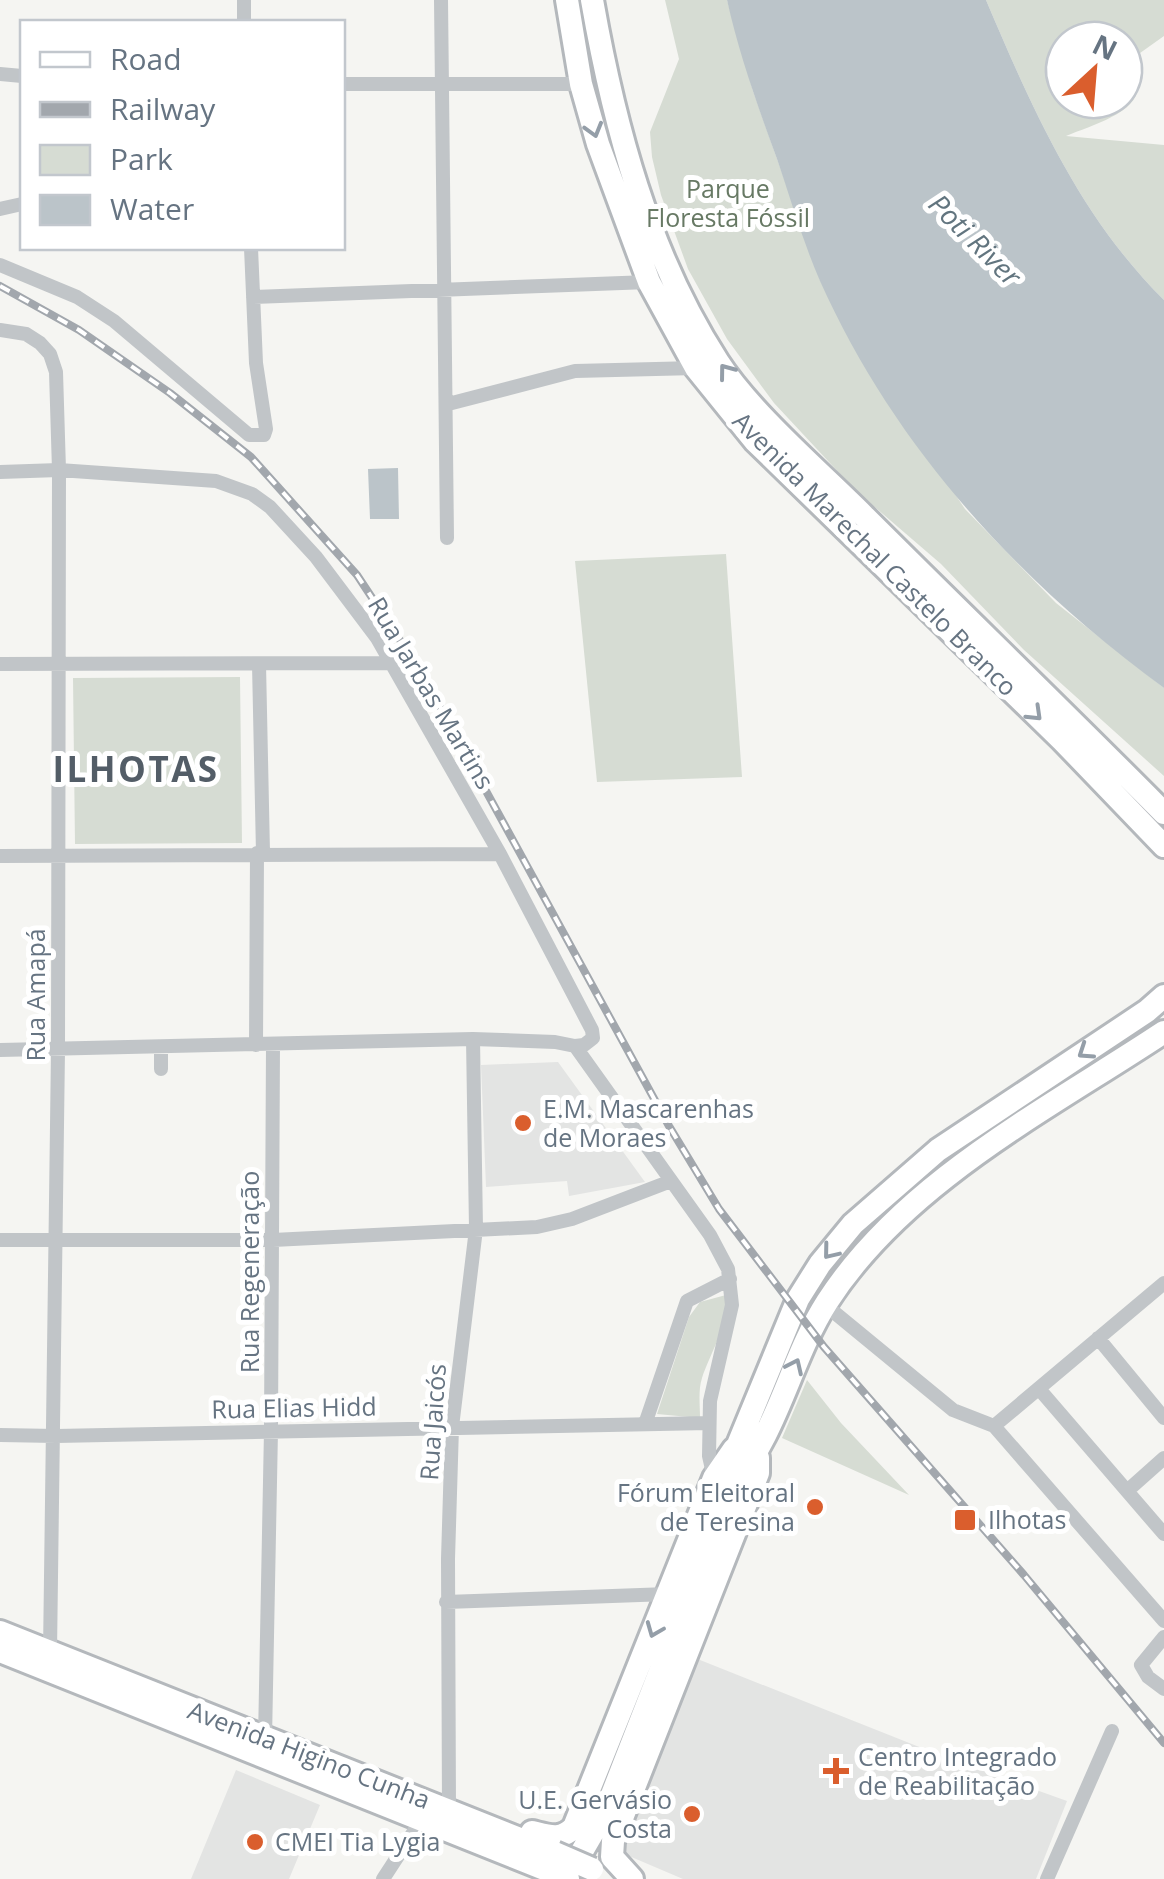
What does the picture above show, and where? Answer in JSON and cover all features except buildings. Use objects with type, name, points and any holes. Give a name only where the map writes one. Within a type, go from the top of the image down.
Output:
[{"type":"main road","name":"Avenida Marechal Castelo Branco","points":[[568,0],[581,84],[598,144],[649,282],[696,368],[755,441],[911,580],[1071,734],[1164,813]]},
{"type":"main road","name":"Avenida Marechal Castelo Branco","points":[[592,0],[624,146],[644,206],[684,298],[718,361],[911,580]]},
{"type":"main road","name":"Avenida Marechal Castelo Branco","points":[[1071,734],[1164,846]]},
{"type":"main road","points":[[746,1451],[798,1299],[853,1224],[938,1150],[1164,996]]},
{"type":"main road","points":[[724,1481],[668,1594],[574,1827],[556,1838],[524,1830],[503,1842],[553,1872],[606,1810],[724,1481],[722,1462],[746,1451],[826,1304],[873,1241],[916,1200],[1164,1032]]},
{"type":"main road","points":[[632,1879],[612,1857],[613,1841],[758,1472],[760,1463],[746,1451]]},
{"type":"main road","name":"Avenida Higino Cunha","points":[[0,1632],[449,1810],[553,1872],[592,1869],[618,1879]]},
{"type":"main road","name":"Avenida Higino Cunha","points":[[4,1659],[422,1819],[503,1842]]},
{"type":"street","points":[[441,0],[447,538]]},
{"type":"street","points":[[345,84],[581,84]]},
{"type":"street","points":[[0,265],[77,297],[114,322],[249,435],[264,435],[251,250]]},
{"type":"street","points":[[253,296],[649,282]]},
{"type":"street","name":"Rua Amapá","points":[[0,330],[26,334],[40,343],[50,354],[56,372],[58,1050],[56,1436],[50,1652]]},
{"type":"street","points":[[446,399],[452,403],[575,370],[696,368]]},
{"type":"street","name":"Rua Jarbas Martins","points":[[0,472],[59,470],[216,481],[252,494],[270,507],[316,557],[376,638],[500,854],[592,1030],[590,1042],[575,1046]]},
{"type":"street","points":[[0,664],[390,663]]},
{"type":"street","points":[[256,1045],[259,664]]},
{"type":"street","points":[[0,856],[500,854]]},
{"type":"street","points":[[0,1050],[473,1038],[575,1046],[710,1235],[730,1279],[728,1334],[710,1401],[709,1423],[709,1456],[724,1481]]},
{"type":"street","name":"Rua Jaicós","points":[[449,1810],[446,1602],[452,1427],[476,1228],[473,1038]]},
{"type":"street","name":"Rua Regeneração","points":[[265,1739],[273,1045]]},
{"type":"street","points":[[161,1047],[161,1069]]},
{"type":"street","points":[[0,1240],[273,1240],[537,1226],[572,1219],[672,1181]]},
{"type":"street","points":[[644,1424],[687,1302],[730,1279]]},
{"type":"street","points":[[994,1426],[1162,1290]]},
{"type":"street","points":[[835,1313],[953,1410],[994,1426],[1164,1621]]},
{"type":"street","points":[[1098,1338],[1164,1418]]},
{"type":"street","points":[[1040,1390],[1164,1534]]},
{"type":"street","name":"Rua Elias Hidd","points":[[0,1435],[709,1423]]},
{"type":"street","points":[[1127,1491],[1164,1458]]},
{"type":"street","points":[[446,1602],[668,1594]]},
{"type":"street","points":[[1164,1637],[1141,1665],[1148,1677],[1164,1689]]},
{"type":"street","points":[[1048,1879],[1112,1731]]},
{"type":"street","points":[[383,1879],[422,1819]]},
{"type":"shaded area","name":"E.M. Mascarenhas de Moraes","points":[[558,1062],[645,1182],[569,1196],[567,1181],[486,1187],[481,1065]]},
{"type":"shaded area","points":[[695,1658],[1067,1801],[1036,1879],[683,1879],[622,1853],[621,1846]]},
{"type":"shaded area","name":"CMEI Tia Lygia","points":[[236,1770],[320,1805],[289,1879],[191,1879]]},
{"type":"green space","name":"Parque Floresta Fóssil","points":[[665,0],[727,0],[753,91],[820,280],[849,337],[965,509],[1056,603],[1164,688],[1164,776],[1024,650],[941,564],[855,490],[774,403],[727,339],[688,269],[661,195],[652,157],[650,132],[679,59]]},
{"type":"green space","points":[[986,0],[1164,0],[1164,36],[1144,50],[1144,20],[1044,20],[1044,120],[1105,120],[1066,136],[1164,145],[1164,300],[1082,197],[1040,120]]},
{"type":"green space","points":[[726,554],[742,777],[597,782],[575,561]]},
{"type":"green space","points":[[240,677],[242,843],[75,844],[73,678]]},
{"type":"green space","points":[[726,1295],[722,1327],[701,1383],[700,1418],[657,1414],[689,1317],[700,1302]]},
{"type":"green space","points":[[807,1380],[841,1423],[909,1495],[782,1438]]},
{"type":"water","name":"Poti River","points":[[727,0],[986,0],[1040,120],[1082,197],[1164,300],[1164,688],[1059,603],[1011,556],[923,455],[885,400],[850,342],[814,266],[749,80]]},
{"type":"water","points":[[398,468],[399,519],[370,519],[368,469]]},
{"type":"railway","points":[[0,286],[79,330],[170,393],[251,457],[357,575],[421,672],[669,1126],[719,1209],[824,1347],[1024,1575],[1164,1743]]},
{"type":"place","name":"E.M. Mascarenhas de Moraes","points":[[523,1123]]},
{"type":"place","name":"Fórum Eleitoral de Teresina","points":[[815,1507]]},
{"type":"place","name":"Ilhotas","points":[[965,1520]]},
{"type":"place","name":"Centro Integrado de Reabilitação","points":[[836,1771]]},
{"type":"place","name":"U.E. Gervásio Costa","points":[[692,1814]]},
{"type":"place","name":"CMEI Tia Lygia","points":[[255,1842]]},
{"type":"district","name":"ILHOTAS","points":[[136,770]]}]
